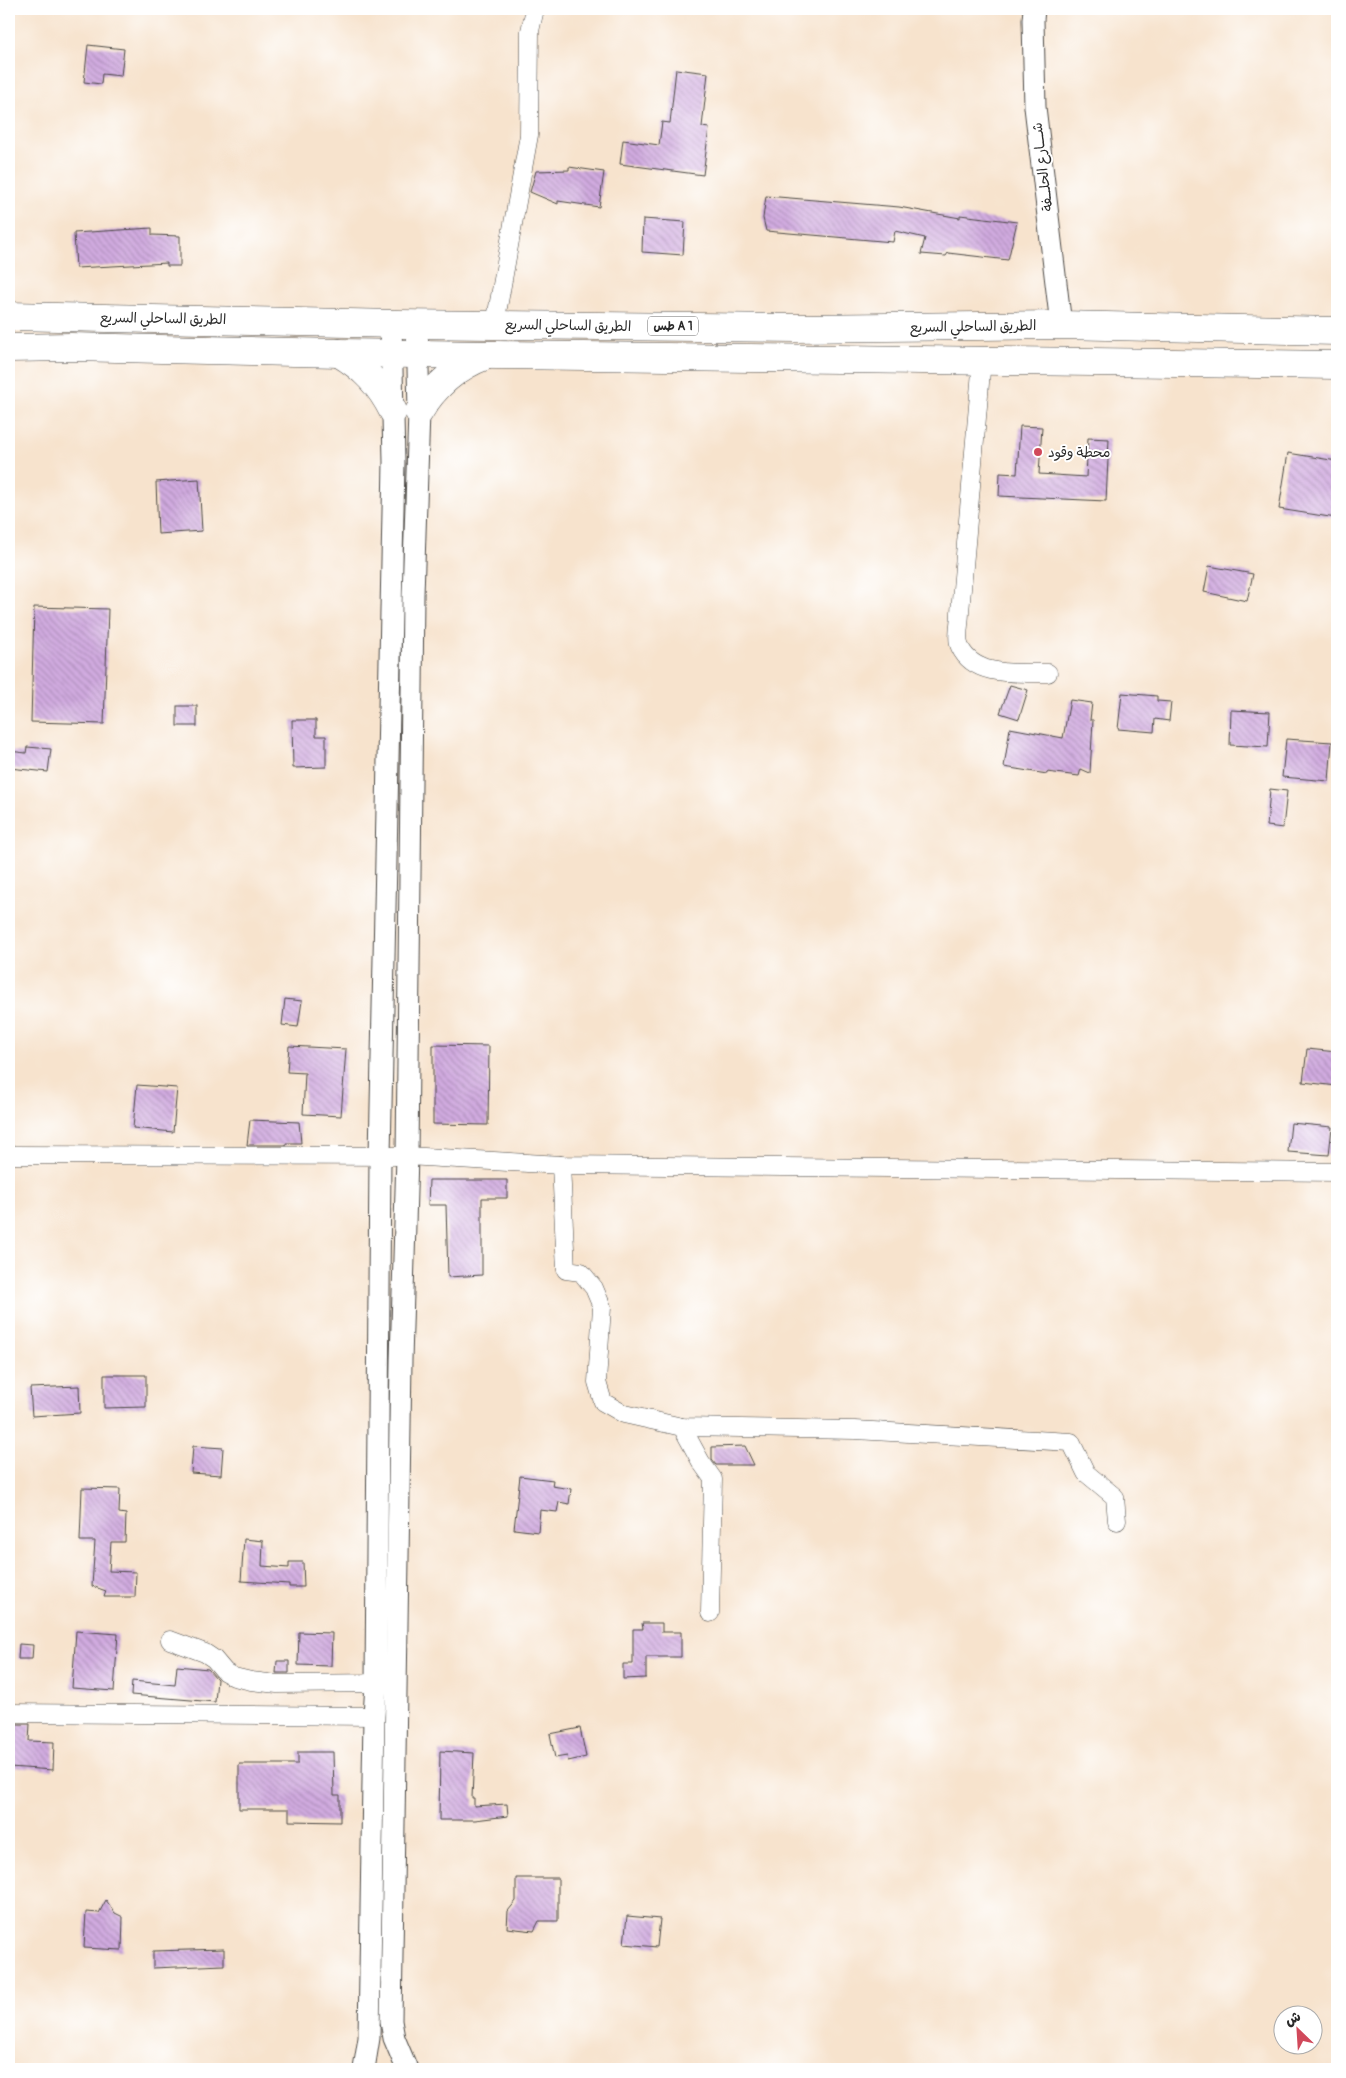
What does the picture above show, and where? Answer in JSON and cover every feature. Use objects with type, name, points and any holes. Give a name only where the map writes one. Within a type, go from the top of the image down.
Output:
[{"type":"highway","name":"الطريق الساحلي السريع","points":[[9,316],[796,328],[1061,325],[1337,331]]},
{"type":"highway","points":[[9,348],[71,347],[405,354],[1337,365]]},
{"type":"highway","points":[[339,353],[365,371],[406,411],[447,377],[472,360],[487,355]]},
{"type":"street","points":[[495,324],[529,135],[530,30],[535,9]]},
{"type":"street","name":"شــــارع الحلـــفة","points":[[1034,9],[1035,107],[1061,325]]},
{"type":"street","points":[[364,2069],[369,2038],[383,1882],[386,1683],[400,1376],[407,1156],[413,595],[404,323]]},
{"type":"street","points":[[982,360],[960,612],[959,646],[970,661],[989,670],[1048,673]]},
{"type":"street","points":[[406,411],[394,462],[380,1156],[379,1374],[386,1683],[374,1716],[391,2021],[394,2038],[407,2069]]},
{"type":"street","points":[[391,592],[413,595]]},
{"type":"street","points":[[384,987],[409,986]]},
{"type":"street","points":[[9,1155],[407,1156],[561,1165],[1337,1172]]},
{"type":"street","points":[[561,1165],[566,1270],[581,1272],[594,1288],[602,1307],[597,1382],[603,1402],[624,1414],[682,1427],[855,1430],[1071,1442],[1086,1473],[1115,1497],[1117,1521]]},
{"type":"street","points":[[379,1374],[400,1376]]},
{"type":"street","points":[[682,1427],[701,1462],[713,1479],[710,1613]]},
{"type":"street","points":[[170,1640],[205,1653],[214,1659],[225,1672],[234,1677],[251,1681],[277,1684],[386,1683]]},
{"type":"street","points":[[9,1713],[374,1716]]},
{"type":"building","points":[[88,45],[124,49],[121,76],[102,74],[101,84],[84,82]]},
{"type":"building","points":[[676,69],[708,73],[702,127],[709,128],[703,175],[620,164],[623,140],[659,145],[662,122],[670,123]]},
{"type":"building","points":[[569,167],[604,172],[599,207],[558,201],[558,204],[530,192],[536,171],[569,170]]},
{"type":"building","points":[[766,196],[899,207],[960,218],[960,215],[1017,222],[1008,260],[948,253],[946,256],[921,254],[925,238],[895,231],[893,242],[766,231],[763,218]]},
{"type":"building","points":[[643,219],[685,222],[683,255],[642,252]]},
{"type":"building","points":[[152,228],[152,235],[180,236],[180,266],[167,266],[167,263],[76,268],[74,233]]},
{"type":"building","points":[[1020,426],[1042,427],[1039,474],[1086,477],[1088,438],[1109,439],[1106,501],[999,496],[1000,473],[1017,474]]},
{"type":"building","points":[[1288,453],[1337,461],[1336,518],[1279,509]]},
{"type":"building","points":[[199,479],[202,531],[158,534],[156,482]]},
{"type":"building","points":[[1209,566],[1253,574],[1247,601],[1204,592]]},
{"type":"building","points":[[34,607],[108,609],[104,724],[31,722]]},
{"type":"building","points":[[1010,685],[1028,690],[1019,719],[1000,713]]},
{"type":"building","points":[[1122,693],[1157,696],[1157,701],[1171,702],[1169,721],[1155,719],[1154,732],[1118,729]]},
{"type":"building","points":[[1070,700],[1092,703],[1090,720],[1093,720],[1090,773],[1081,769],[1079,776],[1047,772],[1047,774],[1004,767],[1010,728],[1063,738]]},
{"type":"building","points":[[177,706],[197,706],[197,726],[177,726]]},
{"type":"building","points":[[1231,710],[1270,712],[1268,747],[1230,745]]},
{"type":"building","points":[[292,720],[316,720],[316,736],[326,736],[326,767],[293,768]]},
{"type":"building","points":[[1286,739],[1332,742],[1329,781],[1282,777]]},
{"type":"building","points":[[27,747],[51,749],[48,772],[9,768],[9,751],[26,753]]},
{"type":"building","points":[[1270,789],[1287,791],[1283,828],[1267,826]]},
{"type":"building","points":[[285,999],[302,1001],[298,1027],[282,1025]]},
{"type":"building","points":[[433,1045],[489,1046],[488,1125],[433,1124]]},
{"type":"building","points":[[289,1046],[346,1049],[341,1116],[303,1114],[305,1073],[287,1072]]},
{"type":"building","points":[[1307,1049],[1337,1052],[1337,1086],[1303,1082]]},
{"type":"building","points":[[137,1085],[177,1088],[173,1132],[133,1128]]},
{"type":"building","points":[[250,1120],[299,1122],[301,1143],[247,1145]]},
{"type":"building","points":[[1291,1123],[1332,1127],[1329,1155],[1288,1152]]},
{"type":"building","points":[[429,1180],[507,1180],[507,1198],[482,1198],[482,1275],[448,1277],[446,1205],[428,1205]]},
{"type":"building","points":[[104,1375],[146,1375],[146,1407],[104,1408]]},
{"type":"building","points":[[79,1386],[80,1413],[32,1416],[30,1388]]},
{"type":"building","points":[[193,1446],[223,1448],[221,1475],[191,1473]]},
{"type":"building","points":[[745,1446],[754,1465],[716,1465],[712,1460],[712,1447]]},
{"type":"building","points":[[520,1476],[553,1480],[552,1486],[571,1489],[569,1504],[559,1502],[557,1512],[540,1510],[538,1532],[514,1529]]},
{"type":"building","points":[[82,1488],[120,1489],[119,1513],[126,1514],[125,1542],[111,1542],[109,1571],[136,1572],[135,1597],[104,1597],[106,1591],[92,1586],[95,1541],[80,1541]]},
{"type":"building","points":[[244,1539],[263,1541],[262,1566],[289,1568],[289,1562],[303,1562],[304,1587],[289,1587],[289,1584],[241,1581]]},
{"type":"building","points":[[642,1623],[662,1623],[662,1632],[681,1632],[681,1657],[646,1657],[646,1678],[623,1679],[623,1664],[633,1664],[633,1629],[643,1629]]},
{"type":"building","points":[[76,1631],[118,1634],[114,1691],[72,1688]]},
{"type":"building","points":[[299,1632],[332,1633],[331,1666],[298,1665]]},
{"type":"building","points":[[19,1644],[33,1645],[32,1659],[18,1659]]},
{"type":"building","points":[[277,1661],[289,1661],[289,1673],[276,1673]]},
{"type":"building","points":[[177,1666],[208,1669],[217,1679],[215,1702],[131,1695],[132,1681],[175,1685]]},
{"type":"building","points":[[9,1724],[30,1724],[29,1741],[54,1742],[53,1770],[9,1767]]},
{"type":"building","points":[[580,1728],[586,1757],[568,1761],[567,1756],[555,1758],[550,1734]]},
{"type":"building","points":[[440,1751],[474,1753],[472,1798],[474,1798],[474,1806],[507,1804],[508,1816],[475,1820],[439,1820]]},
{"type":"building","points":[[298,1752],[333,1752],[334,1795],[340,1795],[340,1822],[289,1821],[289,1809],[239,1809],[239,1764],[298,1764]]},
{"type":"building","points":[[516,1878],[558,1878],[558,1921],[539,1921],[534,1931],[507,1928],[508,1911],[516,1901]]},
{"type":"building","points":[[106,1900],[115,1913],[123,1917],[122,1950],[84,1948],[86,1912],[99,1913]]},
{"type":"building","points":[[627,1916],[660,1919],[657,1947],[624,1944]]},
{"type":"building","points":[[224,1949],[224,1965],[153,1968],[153,1951]]},
{"type":"place","name":"محطة وقود","points":[[1038,452]]}]
